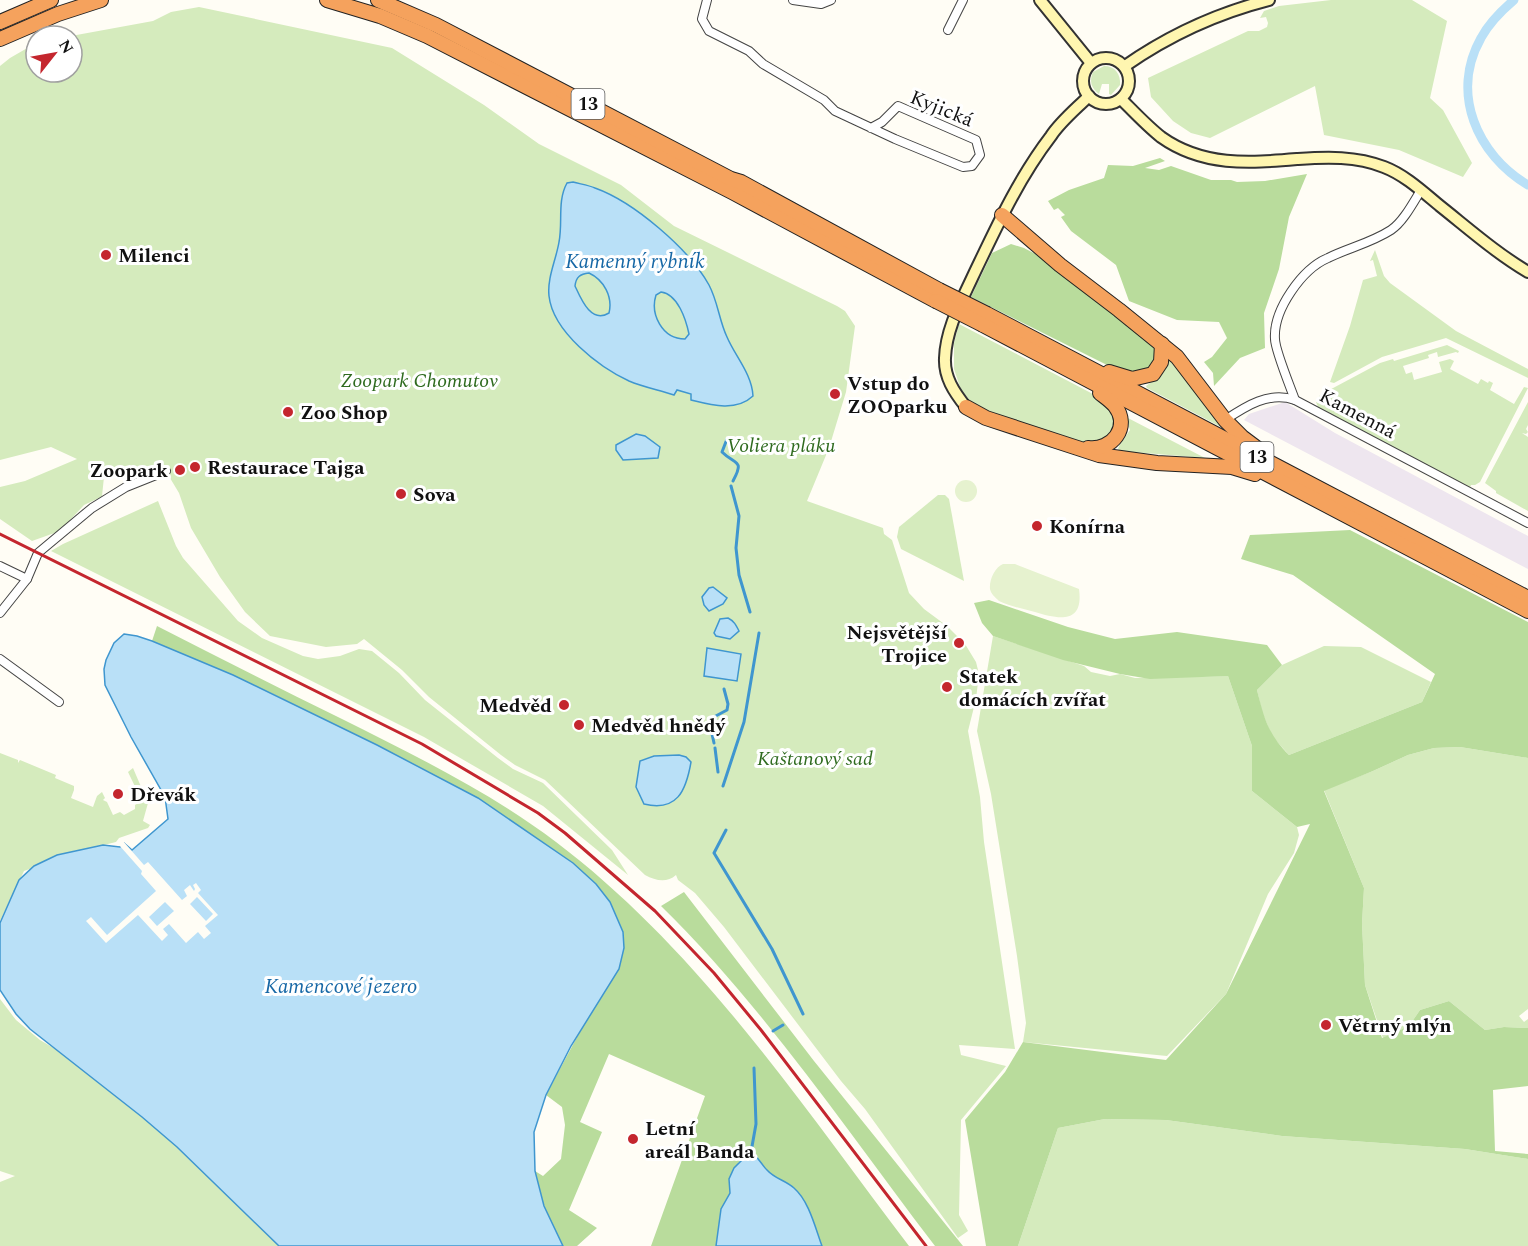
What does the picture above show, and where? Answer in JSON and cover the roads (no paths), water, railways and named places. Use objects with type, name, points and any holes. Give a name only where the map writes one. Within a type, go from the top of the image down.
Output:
[{"type":"highway","points":[[0,22],[51,0]]},
{"type":"highway","points":[[0,39],[57,14],[100,0]]},
{"type":"highway","name":"13","points":[[327,0],[380,16],[427,36],[938,295],[1086,380],[1528,598]]},
{"type":"highway","name":"13","points":[[378,0],[436,24],[731,179],[741,182],[938,295]]},
{"type":"highway","points":[[1002,215],[1060,265],[1177,357],[1225,420],[1288,479]]},
{"type":"highway","name":"13","points":[[985,320],[1071,360],[1528,611]]},
{"type":"highway","points":[[1071,360],[1132,379],[1153,374],[1161,362],[1162,344]]},
{"type":"highway","points":[[1074,446],[1095,449],[1106,447],[1113,442],[1120,428],[1116,407],[1086,380]]},
{"type":"highway","points":[[966,407],[987,418],[1099,455],[1119,459],[1232,467],[1288,479]]},
{"type":"street","name":"Kyjická","points":[[707,0],[702,19],[709,31],[749,51],[763,64],[824,100],[835,111],[871,128],[963,167],[972,166],[980,155],[976,140],[898,106],[882,122],[871,128]]},
{"type":"street","points":[[793,0],[821,4],[831,0]]},
{"type":"street","points":[[948,30],[963,0]]},
{"type":"street","points":[[1040,0],[1091,63]]},
{"type":"street","points":[[1125,66],[1149,49],[1192,28],[1221,15],[1269,0]]},
{"type":"street","points":[[1105,57],[1119,61],[1125,66],[1130,79],[1122,99],[1101,104],[1089,96],[1083,82],[1083,75],[1091,63],[1105,57]]},
{"type":"street","points":[[966,407],[951,386],[946,374],[946,345],[950,328],[1002,215],[1020,183],[1052,134],[1089,96]]},
{"type":"street","points":[[1122,99],[1161,136],[1200,157],[1220,162],[1242,163],[1322,158],[1352,159],[1384,167],[1421,190],[1492,249],[1528,272]]},
{"type":"street","name":"Kamenná","points":[[1421,190],[1393,229],[1316,264],[1291,291],[1281,310],[1274,339],[1295,400],[1528,524]]},
{"type":"street","points":[[1225,420],[1248,406],[1271,397],[1282,395],[1295,400]]},
{"type":"street","points":[[0,613],[27,579],[38,553],[92,508],[126,487],[165,471]]},
{"type":"street","points":[[0,566],[27,579]]},
{"type":"street","points":[[0,658],[59,702]]},
{"type":"water","name":"Kamenný rybník","points":[[573,182],[592,187],[626,204],[659,228],[688,257],[712,291],[724,331],[750,380],[753,396],[739,404],[723,406],[691,400],[691,394],[677,390],[674,395],[640,385],[604,367],[568,335],[552,309],[549,296],[550,276],[559,242],[562,197],[567,183]],"holes":[[[589,273],[603,285],[610,301],[609,313],[603,316],[592,313],[575,286],[577,278]],[[661,292],[677,302],[689,334],[685,339],[670,335],[656,317],[656,295]]]},
{"type":"water","points":[[636,434],[645,436],[660,447],[658,458],[623,460],[616,450],[616,445]]},
{"type":"water","points":[[713,587],[727,598],[723,604],[709,611],[702,597],[709,588]]},
{"type":"water","points":[[728,618],[735,623],[739,631],[730,639],[716,636],[714,633],[720,619]]},
{"type":"water","name":"Kamencové jezero","points":[[124,634],[152,641],[233,675],[377,745],[478,798],[573,863],[596,884],[610,902],[623,932],[624,948],[619,969],[571,1046],[546,1095],[534,1132],[535,1171],[544,1206],[563,1246],[279,1246],[177,1147],[30,1029],[16,1014],[0,990],[0,923],[19,880],[34,866],[57,855],[103,845],[120,847],[124,843],[132,850],[168,819],[165,797],[105,685],[106,660],[114,643]]},
{"type":"water","points":[[707,648],[741,654],[737,681],[704,676]]},
{"type":"water","points":[[679,755],[691,762],[686,782],[678,797],[665,805],[644,804],[636,787],[640,761],[654,756]]},
{"type":"water","points":[[748,1151],[756,1156],[770,1173],[791,1185],[799,1193],[811,1215],[822,1246],[716,1246],[721,1209],[730,1193],[729,1179],[734,1168]]},
{"type":"waterway","points":[[1514,0],[1488,27],[1481,38],[1472,59],[1468,80],[1469,101],[1474,121],[1483,140],[1495,157],[1528,185]]},
{"type":"waterway","points":[[727,439],[722,452],[738,466],[733,481]]},
{"type":"waterway","points":[[731,486],[739,516],[736,548],[739,575],[750,612]]},
{"type":"waterway","points":[[723,786],[744,722],[759,633]]},
{"type":"waterway","points":[[714,743],[710,725],[712,718],[727,710],[728,704],[724,689]]},
{"type":"waterway","points":[[715,748],[718,772]]},
{"type":"waterway","points":[[726,830],[714,853],[772,949],[803,1014]]},
{"type":"waterway","points":[[773,1031],[783,1025]]},
{"type":"waterway","points":[[751,1152],[756,1124],[754,1068]]},
{"type":"railway","points":[[0,534],[422,744],[538,813],[565,833],[655,911],[714,973],[761,1030],[926,1246]]},
{"type":"place","name":"Milenci","points":[[106,255]]},
{"type":"place","name":"Vstup do ZOOparku","points":[[835,394]]},
{"type":"place","name":"Zoo Shop","points":[[288,412]]},
{"type":"place","name":"Restaurace Tajga","points":[[195,467]]},
{"type":"place","name":"Zoopark","points":[[180,470]]},
{"type":"place","name":"Sova","points":[[401,494]]},
{"type":"place","name":"Konírna","points":[[1037,526]]},
{"type":"place","name":"Nejsvětější Trojice","points":[[959,643]]},
{"type":"place","name":"Statek domácích zvířat","points":[[947,687]]},
{"type":"place","name":"Medvěd","points":[[564,705]]},
{"type":"place","name":"Medvěd hnědý","points":[[579,725]]},
{"type":"place","name":"Dřevák","points":[[118,794]]},
{"type":"place","name":"Větrný mlýn","points":[[1326,1025]]},
{"type":"place","name":"Letní areál Banda","points":[[633,1139]]},
{"type":"park label","name":"Zoopark Chomutov","points":[[419,380]]},
{"type":"park label","name":"Voliera pláku","points":[[781,445]]},
{"type":"park label","name":"Kaštanový sad","points":[[815,758]]}]
